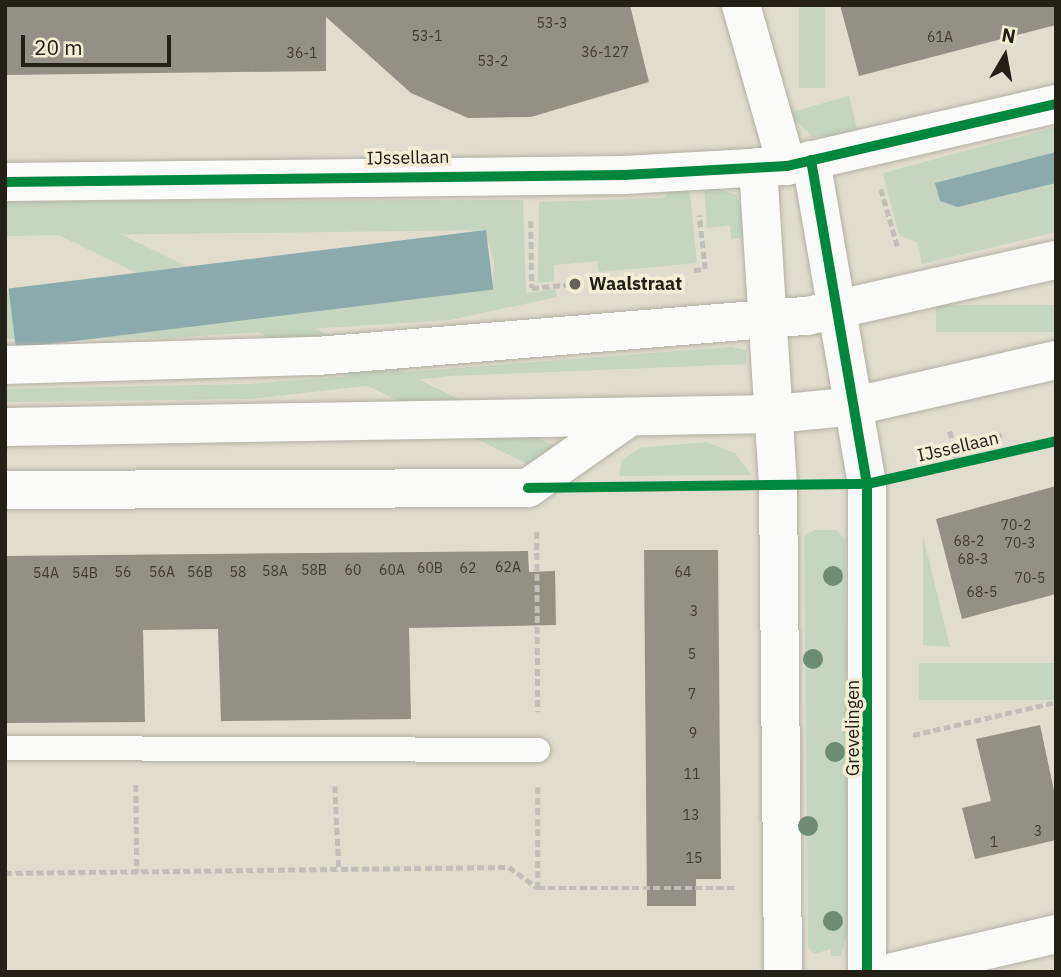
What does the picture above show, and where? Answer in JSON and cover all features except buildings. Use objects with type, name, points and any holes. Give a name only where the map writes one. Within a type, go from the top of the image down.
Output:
[{"type":"street","points":[[741,5],[785,164],[839,309],[855,406]]},
{"type":"street","name":"IJssellaan","points":[[5,181],[530,175],[785,164],[1056,104]]},
{"type":"street","points":[[783,972],[778,486],[768,319],[785,164]]},
{"type":"street","points":[[5,365],[290,358],[768,319],[839,309],[1056,260]]},
{"type":"street","points":[[5,427],[775,414],[855,406],[1056,360]]},
{"type":"street","name":"Grevelingen","points":[[855,406],[867,484],[871,745],[867,972]]},
{"type":"street","points":[[5,490],[533,488],[628,418]]},
{"type":"street","points":[[893,972],[1056,934]]},
{"type":"lane","points":[[5,748],[538,750]]},
{"type":"path","points":[[694,270],[705,269],[695,169]]},
{"type":"path","points":[[530,175],[532,288],[575,284]]},
{"type":"path","points":[[954,446],[1002,435]]},
{"type":"path","points":[[533,488],[538,888]]},
{"type":"path","points":[[871,745],[1056,702]]},
{"type":"path","points":[[136,749],[137,871]]},
{"type":"path","points":[[334,750],[339,869]]},
{"type":"path","points":[[5,873],[509,867],[538,888],[782,888]]},
{"type":"green space","points":[[799,5],[825,5],[825,88],[799,88]]},
{"type":"green space","points":[[849,96],[858,133],[813,137],[788,113]]},
{"type":"green space","points":[[1056,127],[1056,152],[936,183],[958,207],[1056,183],[1056,232],[922,264],[917,242],[899,235],[883,173]]},
{"type":"green space","points":[[689,184],[697,263],[599,272],[597,261],[554,265],[554,281],[538,283],[539,202],[664,198],[675,185]]},
{"type":"green space","points":[[704,184],[736,195],[752,236],[731,239],[730,225],[707,228]]},
{"type":"green space","points":[[523,200],[526,293],[556,289],[557,297],[450,320],[167,338],[5,339],[5,293],[492,290],[494,261],[485,230],[5,236],[5,202]]},
{"type":"green space","points":[[61,205],[555,446],[543,471],[48,230]]},
{"type":"green space","points":[[936,305],[1056,305],[1056,332],[936,332]]},
{"type":"green space","points":[[731,347],[746,350],[746,364],[450,376],[252,399],[5,402],[5,389],[247,384]]},
{"type":"green space","points":[[706,442],[735,453],[751,475],[619,476],[622,461],[639,448]]},
{"type":"green space","points":[[814,530],[837,530],[845,541],[849,925],[841,956],[831,956],[831,949],[814,954],[808,947],[804,537]]},
{"type":"green space","points":[[923,536],[950,647],[923,645]]},
{"type":"green space","points":[[919,663],[1056,663],[1056,700],[919,700]]},
{"type":"water","points":[[1056,152],[1056,183],[958,207],[940,201],[935,183]]},
{"type":"water","points":[[486,230],[493,290],[16,348],[9,289]]},
{"type":"cycle path","points":[[5,182],[624,175],[787,166],[1056,104]]},
{"type":"cycle path","points":[[811,160],[867,484],[867,972]]},
{"type":"cycle path","points":[[528,488],[867,484],[1056,441]]},
{"type":"place","name":"Waalstraat","points":[[575,284]]}]
